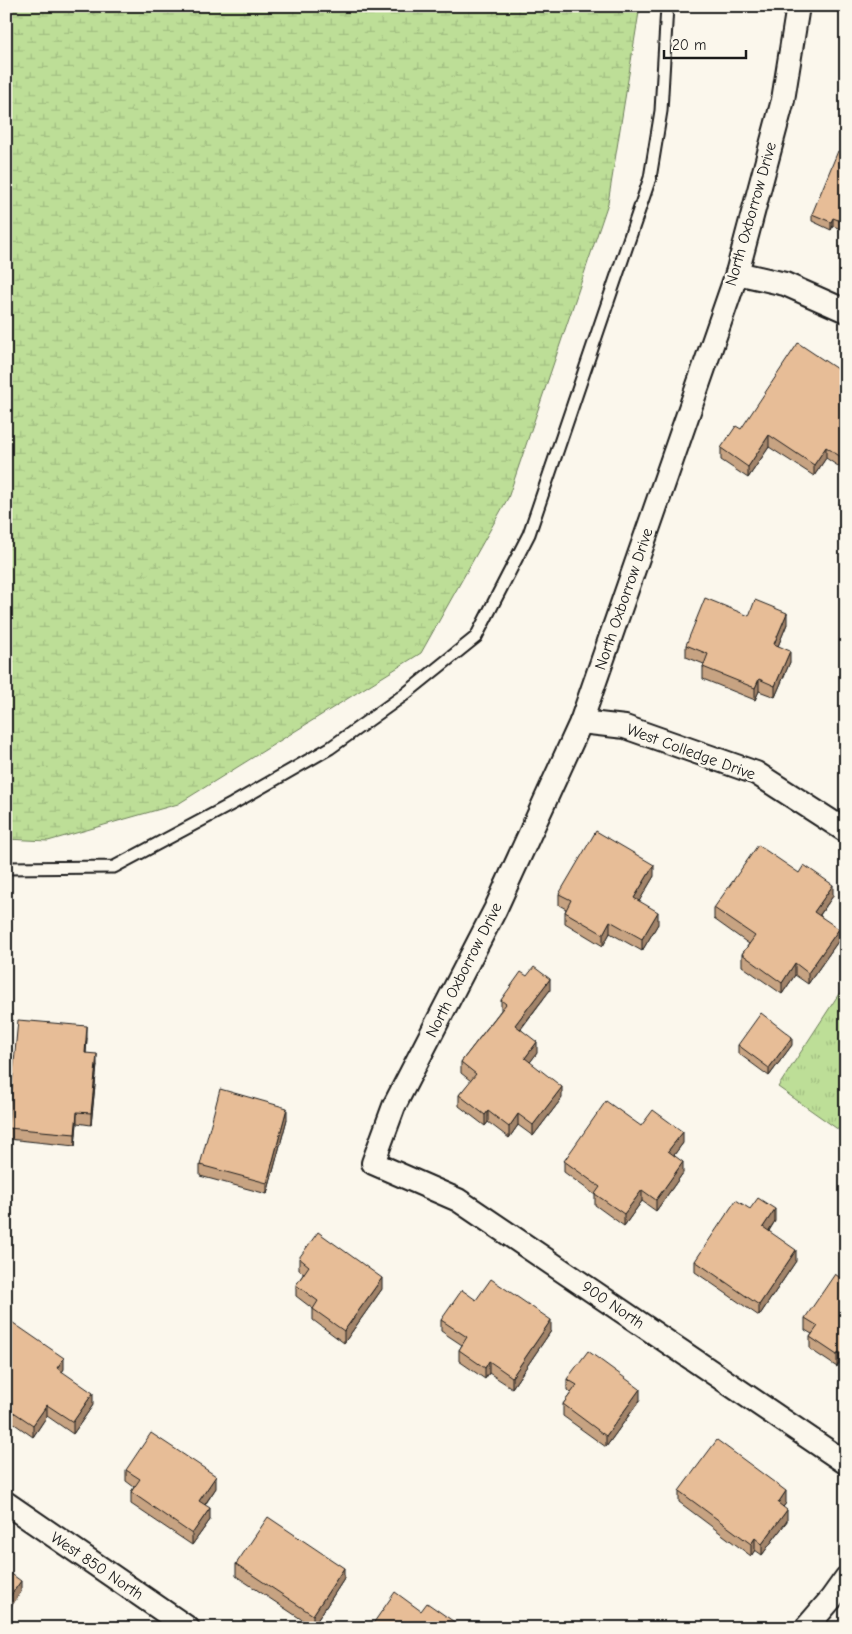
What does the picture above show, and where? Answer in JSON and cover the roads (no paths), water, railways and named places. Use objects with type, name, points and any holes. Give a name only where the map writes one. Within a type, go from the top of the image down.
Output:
[{"type":"street","name":"North Oxborrow Drive","points":[[372,1163],[394,1106],[495,910],[581,722],[736,273],[783,100],[798,6]]},
{"type":"street","points":[[736,273],[785,284],[846,311]]},
{"type":"street","name":"West Colledge Drive","points":[[581,722],[625,726],[756,773],[846,831]]},
{"type":"street","name":"900 North","points":[[372,1163],[458,1200],[846,1463]]},
{"type":"street","name":"West 850 North","points":[[6,1504],[188,1628]]},
{"type":"street","points":[[806,1628],[846,1578]]},
{"type":"lane","points":[[6,868],[114,867],[232,804],[330,748],[404,695],[476,637],[529,534],[650,178],[661,111],[667,6]]}]
